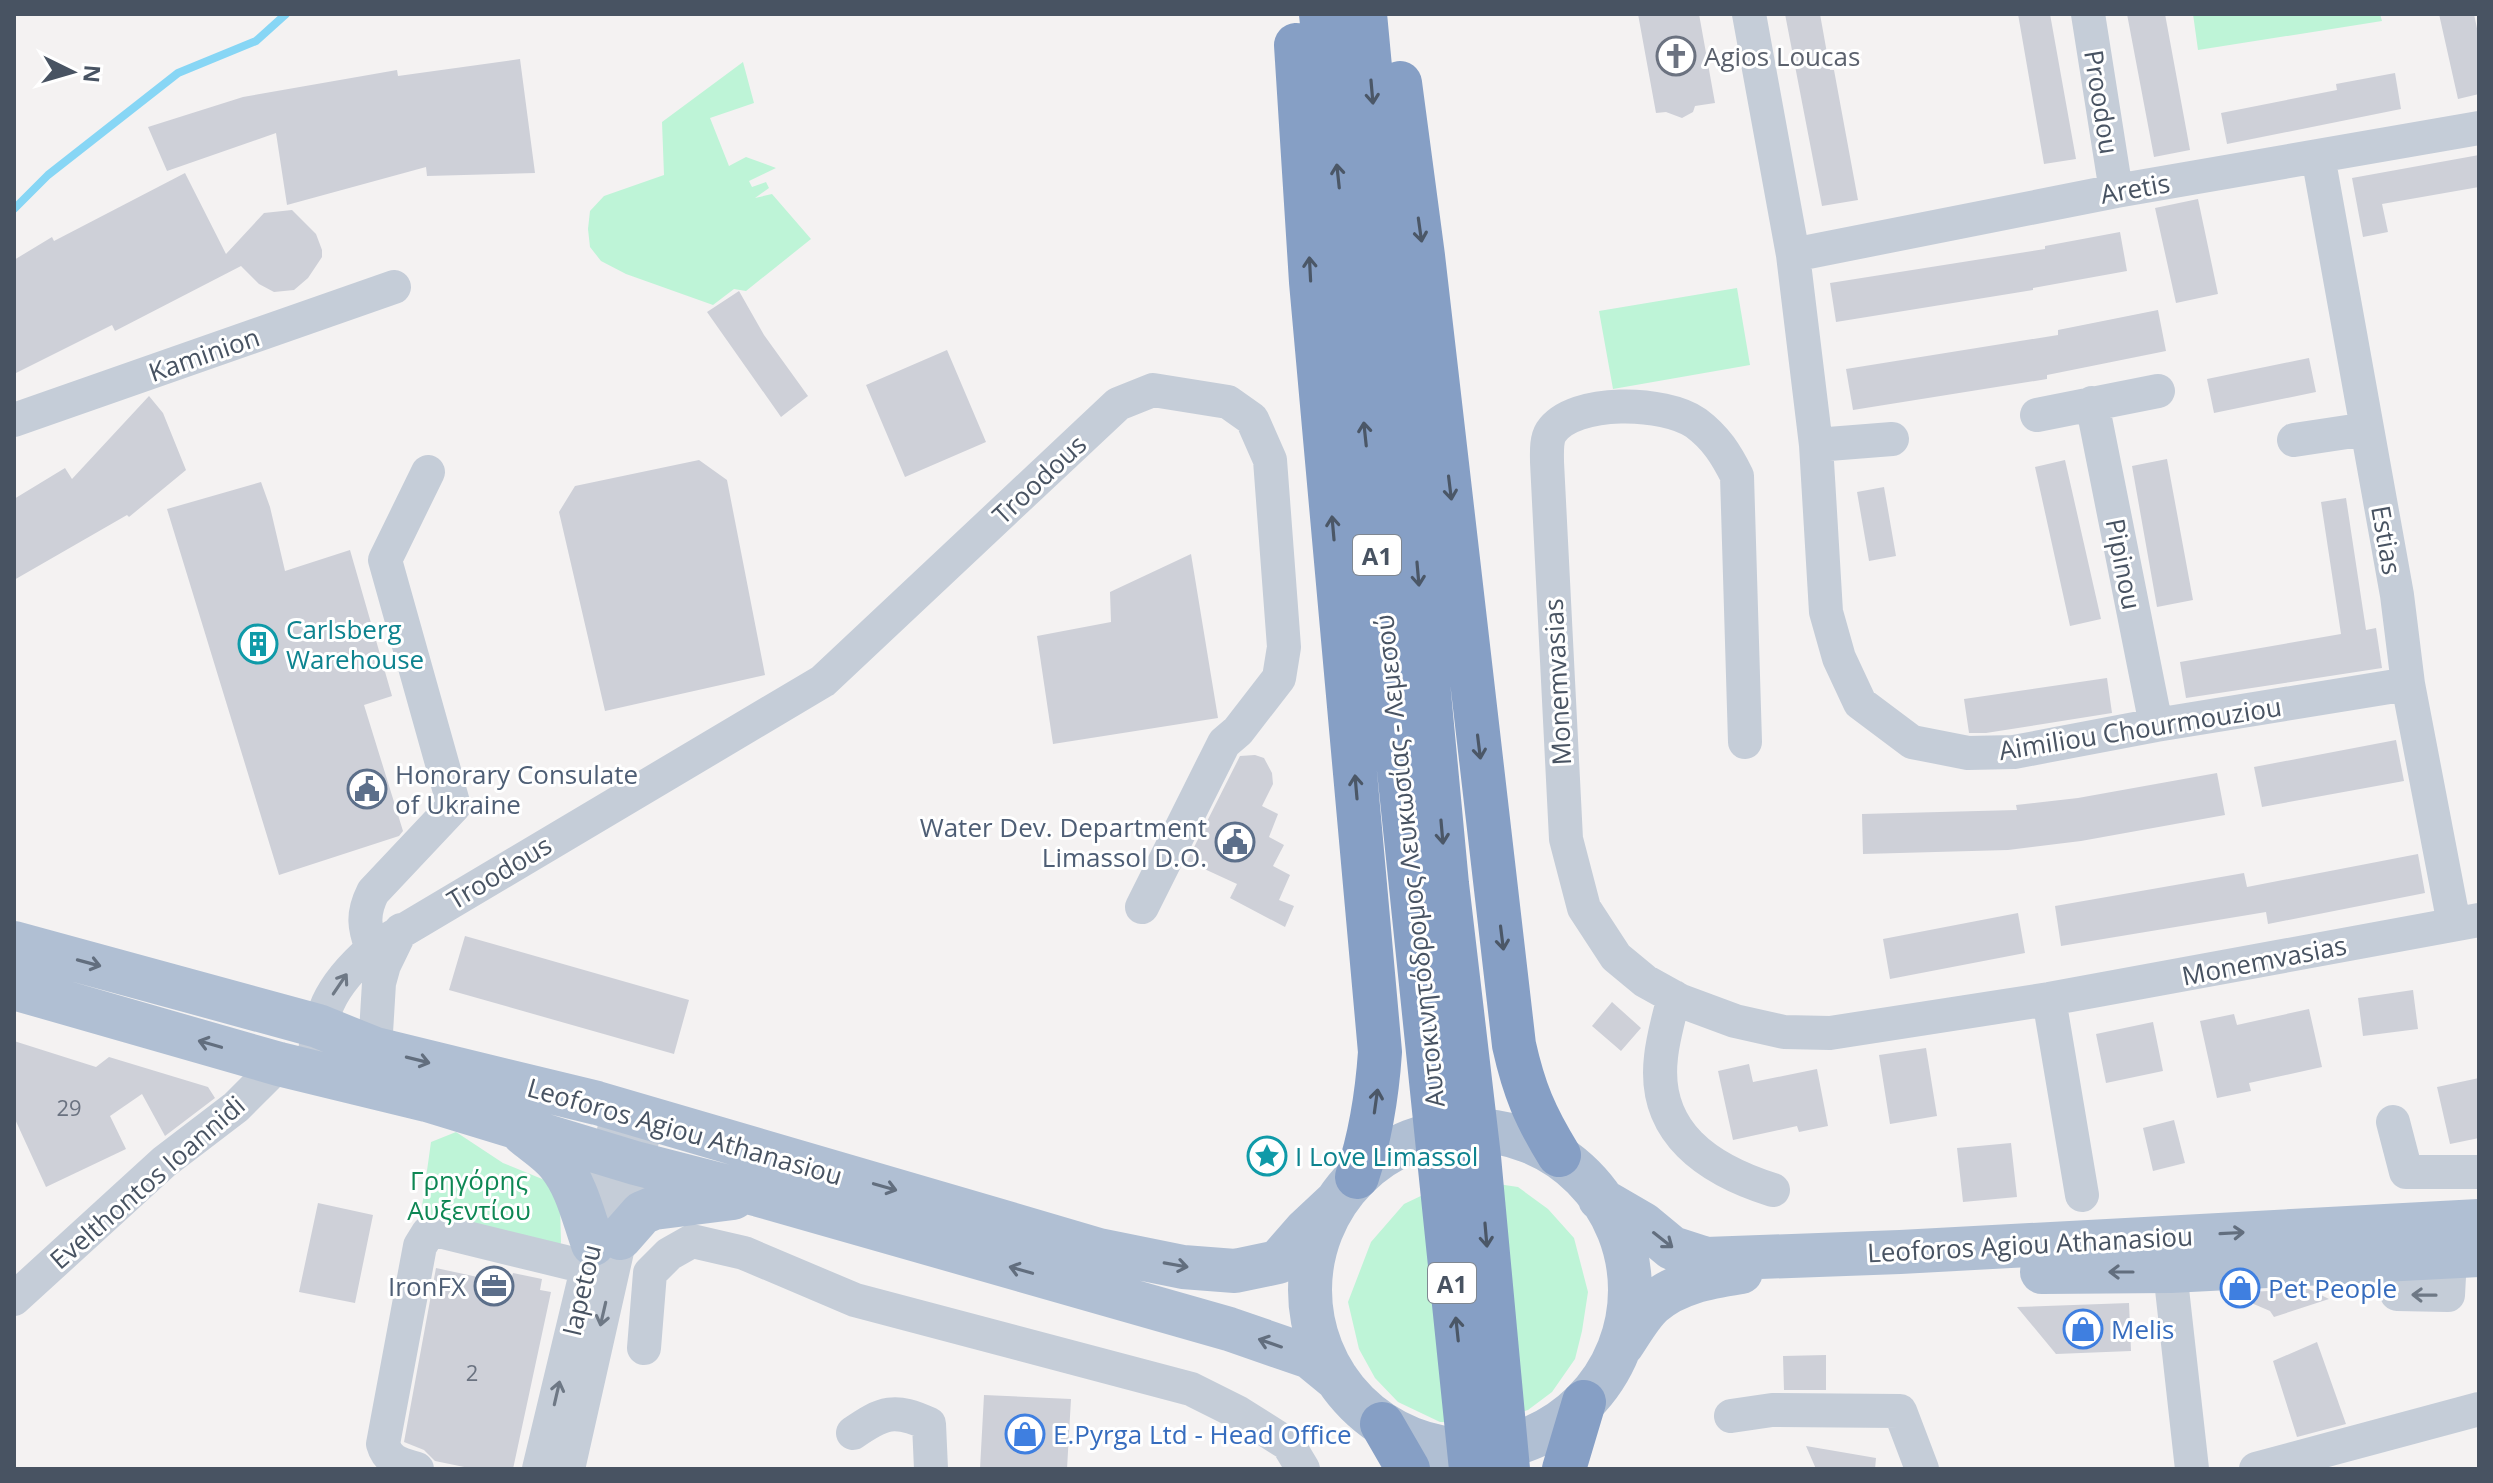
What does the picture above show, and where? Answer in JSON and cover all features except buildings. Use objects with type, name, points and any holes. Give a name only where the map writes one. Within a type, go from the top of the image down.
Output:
[{"type":"highway","points":[[1294,14],[1311,282],[1380,1052],[1377,1100],[1368,1144],[1347,1189]]},
{"type":"highway","name":"Αυτοκινητόδρομος Λευκωσίας - Λεμεσού","points":[[1321,14],[1471,1469]]},
{"type":"highway","name":"Αυτοκινητόδρομος Λευκωσίας - Λεμεσού","points":[[1365,14],[1447,884],[1479,1157],[1519,1454]]},
{"type":"highway","points":[[1390,14],[1423,256],[1514,1045],[1523,1086],[1537,1119],[1559,1155]]},
{"type":"highway","points":[[1564,1469],[1584,1402]]},
{"type":"highway","points":[[1382,1424],[1420,1457]]},
{"type":"main road","name":"Leoforos Agiou Athanasiou","points":[[14,943],[318,1026],[375,1049],[633,1114],[1099,1250],[1183,1267],[1235,1271],[1278,1262],[1347,1189],[1406,1141],[1438,1132],[1499,1130],[1559,1155]]},
{"type":"main road","name":"Leoforos Agiou Athanasiou","points":[[14,988],[295,1067],[427,1100],[516,1129],[1229,1329],[1310,1357],[1338,1380]]},
{"type":"main road","points":[[516,1129],[557,1161],[575,1190],[600,1249],[642,1213],[654,1208],[759,1195]]},
{"type":"main road","points":[[1420,1457],[1503,1447],[1519,1454],[1584,1402],[1604,1378],[1618,1350],[1627,1320],[1631,1289],[1627,1257],[1618,1227],[1583,1175],[1559,1155]]},
{"type":"main road","points":[[1347,1189],[1313,1259],[1311,1291],[1314,1322],[1323,1352],[1338,1380],[1358,1404],[1382,1424]]},
{"type":"main road","name":"Leoforos Agiou Athanasiou","points":[[1598,1198],[1643,1224],[1672,1248],[1706,1259],[1900,1252],[2479,1221]]},
{"type":"main road","name":"Leoforos Agiou Athanasiou","points":[[1618,1350],[1651,1305],[1676,1288],[1704,1278],[1741,1272],[2170,1271],[2464,1257]]},
{"type":"street","name":"Aimiliou Chourmouziou","points":[[1749,14],[1793,255],[1816,445],[1826,612],[1839,658],[1860,703],[1912,742],[1968,753],[2014,752],[2156,725],[2408,684]]},
{"type":"street","name":"Proodou","points":[[2088,14],[2116,191]]},
{"type":"street","name":"Aretis","points":[[1793,255],[2116,191],[2479,128]]},
{"type":"street","name":"Estias","points":[[2318,156],[2397,595],[2408,684],[2466,922]]},
{"type":"street","name":"Kaminion","points":[[14,420],[394,287]]},
{"type":"street","name":"Troodous","points":[[295,1067],[336,985],[372,949],[823,681],[1118,404],[1153,390],[1228,402],[1252,419],[1270,460],[1284,647],[1279,678],[1238,731],[1224,743],[1142,907]]},
{"type":"street","points":[[2037,415],[2158,391]]},
{"type":"street","name":"Pipinou","points":[[2092,403],[2156,725]]},
{"type":"street","name":"Monemvasias","points":[[1745,742],[1737,476],[1720,444],[1694,422],[1673,410],[1588,409],[1563,419],[1548,435],[1547,462],[1566,839],[1584,908],[1616,957],[1645,981],[1674,997],[1735,1021],[1784,1032],[1830,1033],[2049,999],[2466,922]]},
{"type":"street","points":[[2294,440],[2367,429]]},
{"type":"street","points":[[1816,445],[1892,439]]},
{"type":"street","points":[[372,949],[363,924],[365,908],[373,892],[454,806],[385,560],[428,472]]},
{"type":"street","points":[[375,1049],[379,983],[384,965],[402,930]]},
{"type":"street","points":[[1674,997],[1660,1059],[1664,1104],[1682,1140],[1714,1165],[1773,1190]]},
{"type":"street","points":[[2049,999],[2082,1195]]},
{"type":"street","name":"Evelthontos Ioannidi","points":[[14,1299],[164,1162],[295,1067]]},
{"type":"street","name":"Iapetou","points":[[539,1469],[600,1249],[633,1114]]},
{"type":"street","points":[[2393,1122],[2406,1172],[2479,1172]]},
{"type":"street","points":[[417,1469],[394,1461],[386,1454],[383,1444],[420,1246],[428,1233],[439,1231],[600,1249]]},
{"type":"street","points":[[644,1348],[650,1273],[669,1254],[692,1241],[744,1253],[855,1300],[1191,1389],[1239,1413],[1288,1444],[1303,1469]]},
{"type":"street","name":"Iapetou","points":[[568,1469],[600,1249]]},
{"type":"street","points":[[2170,1271],[2192,1469]]},
{"type":"street","points":[[2256,1469],[2479,1409]]},
{"type":"street","points":[[1731,1416],[1772,1410],[1900,1411],[1922,1469]]},
{"type":"street","points":[[853,1433],[877,1416],[907,1413],[929,1424],[931,1469]]},
{"type":"green space","points":[[2193,14],[2380,14],[2382,21],[2198,50]]},
{"type":"green space","points":[[743,62],[754,103],[710,118],[729,166],[746,157],[776,168],[749,181],[752,187],[766,182],[769,188],[755,198],[772,194],[811,239],[746,291],[734,289],[713,305],[626,274],[601,261],[590,247],[590,211],[604,196],[664,175],[662,122]]},
{"type":"green space","points":[[1737,288],[1750,365],[1613,389],[1599,311]]},
{"type":"green space","name":"Γρηγόρης Αυξεντίου","points":[[456,1132],[503,1163],[547,1181],[560,1205],[561,1242],[556,1264],[419,1228],[431,1142]]},
{"type":"green space","points":[[1491,1183],[1518,1187],[1548,1209],[1574,1238],[1588,1292],[1582,1331],[1575,1359],[1552,1392],[1528,1410],[1487,1423],[1440,1422],[1398,1402],[1375,1378],[1359,1349],[1348,1302],[1371,1242],[1404,1204],[1425,1194]]},
{"type":"waterway","points":[[14,209],[48,175],[178,73],[256,41],[286,14]]},
{"type":"place","name":"Agios Loucas","points":[[1676,56]]},
{"type":"place","name":"Carlsberg Warehouse","points":[[258,644]]},
{"type":"place","name":"Honorary Consulate of Ukraine","points":[[367,789]]},
{"type":"place","name":"Water Dev. Department Limassol D.O.","points":[[1235,842]]},
{"type":"place","name":"I Love Limassol","points":[[1267,1156]]},
{"type":"place","name":"IronFX","points":[[494,1286]]},
{"type":"place","name":"Pet People","points":[[2240,1288]]},
{"type":"place","name":"Melis","points":[[2083,1329]]},
{"type":"place","name":"E.Pyrga Ltd - Head Office","points":[[1025,1434]]}]
